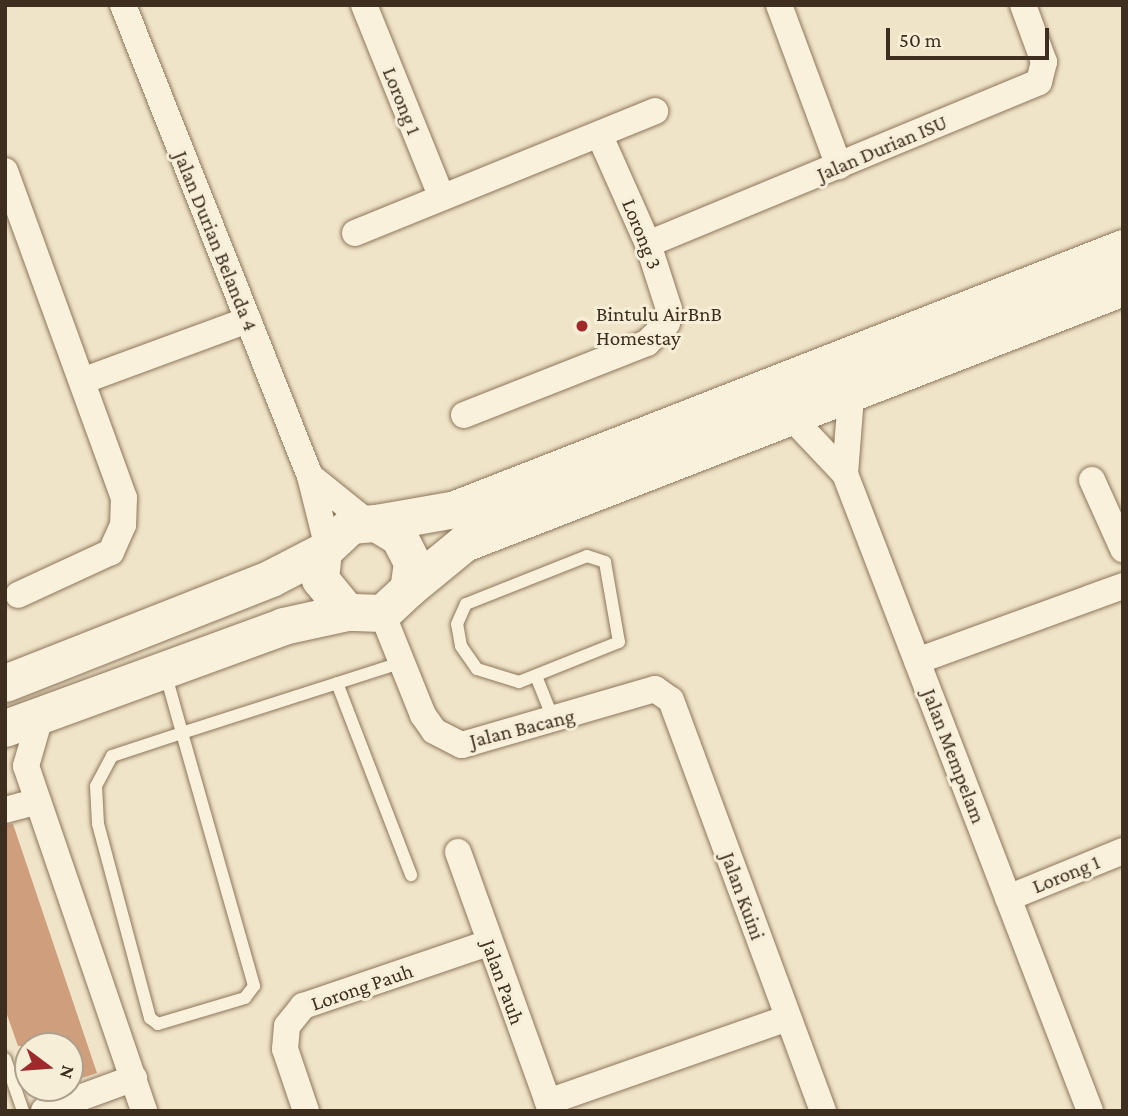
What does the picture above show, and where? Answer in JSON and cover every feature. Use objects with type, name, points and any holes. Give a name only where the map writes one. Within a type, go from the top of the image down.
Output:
[{"type":"street","name":"Jalan Durian Belanda 4","points":[[123,5],[310,476],[325,547]]},
{"type":"street","name":"Lorong 1","points":[[364,5],[441,196]]},
{"type":"street","points":[[779,5],[839,166]]},
{"type":"street","name":"Jalan Durian ISU","points":[[648,244],[1040,82],[1044,62],[1023,5]]},
{"type":"street","points":[[355,233],[655,111]]},
{"type":"street","name":"Lorong 3","points":[[464,415],[647,343],[660,333],[670,309],[648,244],[599,134]]},
{"type":"street","points":[[8,188],[124,498],[123,525],[101,559],[18,595]]},
{"type":"street","points":[[5,683],[271,578],[325,547],[344,528],[455,509],[1123,248]]},
{"type":"street","points":[[5,727],[283,626],[379,605],[464,543],[851,397],[1123,287]]},
{"type":"street","points":[[82,381],[248,320]]},
{"type":"street","name":"Jalan Mempelam","points":[[851,397],[845,474],[1090,1111]]},
{"type":"street","points":[[792,418],[845,474]]},
{"type":"street","points":[[310,476],[407,548],[379,605]]},
{"type":"street","points":[[1092,480],[1123,549]]},
{"type":"street","points":[[325,547],[320,579],[379,605]]},
{"type":"street","points":[[917,661],[1123,586]]},
{"type":"street","name":"Jalan Bacang","points":[[379,605],[400,663],[434,731],[462,745],[554,723],[655,689]]},
{"type":"street","name":"Jalan Kuini","points":[[655,689],[671,700],[823,1111]]},
{"type":"street","points":[[41,714],[15,762],[38,801],[144,1111]]},
{"type":"street","points":[[5,810],[38,801]]},
{"type":"street","name":"Lorong 1","points":[[1008,898],[1123,851]]},
{"type":"street","name":"Jalan Pauh","points":[[458,852],[488,943],[550,1107]]},
{"type":"street","name":"Lorong Pauh","points":[[306,1111],[285,1049],[287,1026],[303,1006],[488,943]]},
{"type":"street","points":[[550,1107],[788,1018]]},
{"type":"street","points":[[44,1111],[134,1078]]},
{"type":"lane","points":[[587,556],[599,558],[620,622],[619,642],[536,676],[509,682],[477,669],[461,646],[457,624],[466,604],[587,556]]},
{"type":"lane","points":[[164,669],[182,733],[254,986],[245,998],[158,1024],[150,1018],[98,824],[96,786],[112,756],[182,733],[400,663]]},
{"type":"lane","points":[[536,676],[554,723]]},
{"type":"lane","points":[[337,683],[411,874]]},
{"type":"lane","points":[[5,1059],[23,1111]]},
{"type":"building","points":[[13,824],[83,1032],[14,1032],[14,1035],[5,1009],[5,825]]},
{"type":"building","points":[[84,1034],[97,1073],[84,1077]]},
{"type":"place","name":"Bintulu AirBnB Homestay","points":[[582,326]]}]
